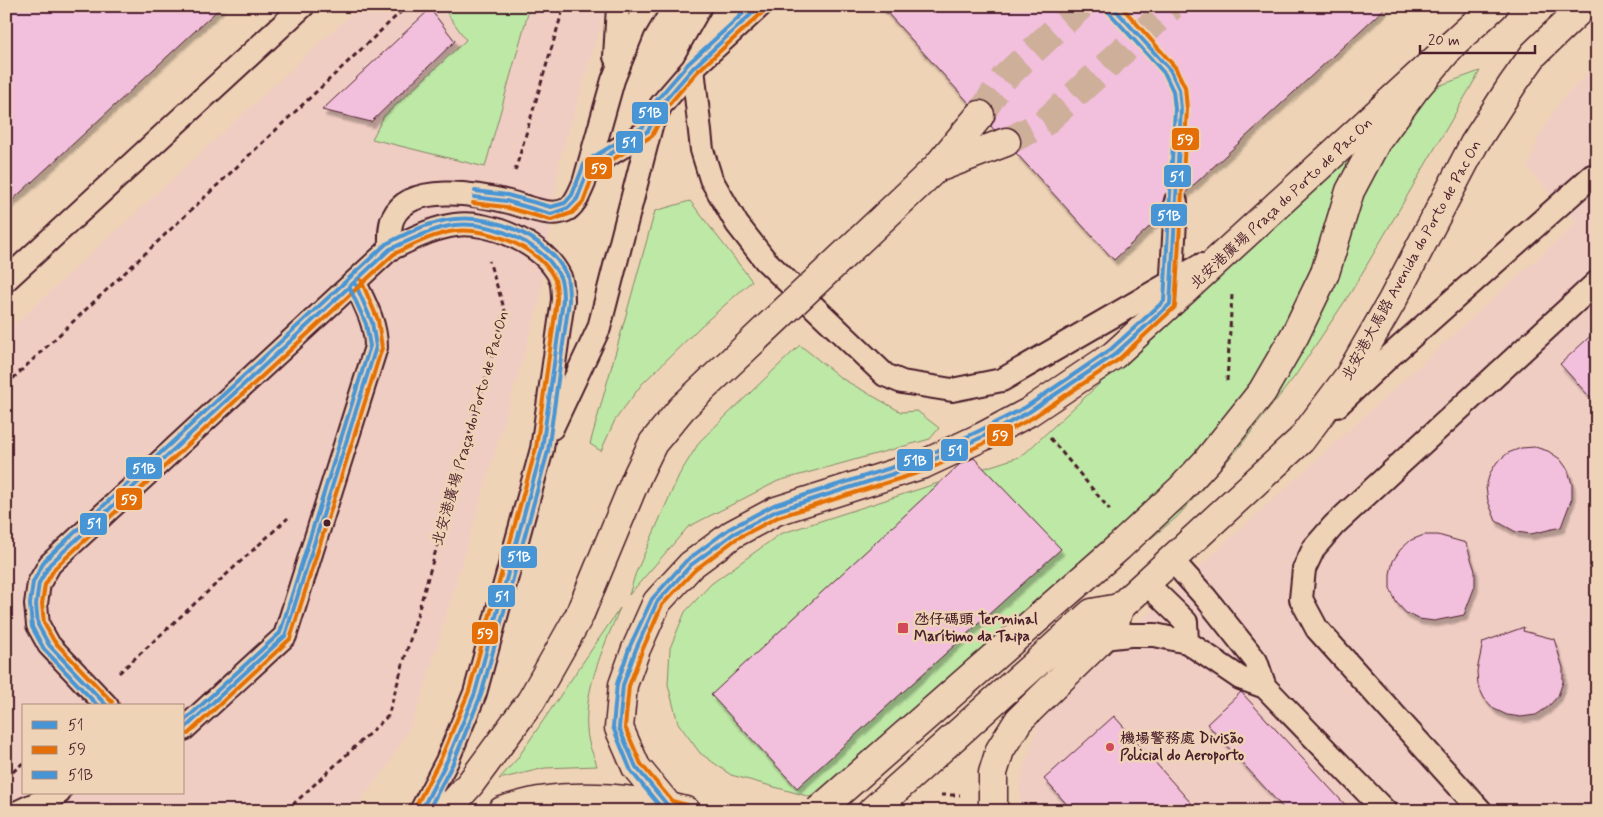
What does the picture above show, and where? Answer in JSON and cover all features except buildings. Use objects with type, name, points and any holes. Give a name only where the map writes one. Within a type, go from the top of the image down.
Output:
[{"type":"street","name":"北安港大馬路 Avenida do Porto de Pac On","points":[[993,803],[993,773],[1000,750],[1019,720],[1114,627],[1119,608],[1301,440],[1349,376],[1392,301],[1474,144],[1534,54],[1584,6]]},
{"type":"street","name":"北安港廣場 Praça do Porto de Pac On","points":[[678,809],[636,767],[619,728],[623,685],[656,602],[691,565],[726,539],[776,511],[861,482],[924,464],[982,437],[1029,412],[1114,356],[1171,294],[1234,246],[1488,10]]},
{"type":"street","points":[[818,811],[1119,547],[1181,489],[1207,461],[1262,392],[1295,335],[1325,273],[1350,191],[1376,142],[1415,89],[1452,45]]},
{"type":"street","points":[[446,811],[470,784],[531,701],[579,616],[638,474],[653,443],[682,408],[935,169],[980,115]]},
{"type":"street","points":[[935,169],[1006,142]]},
{"type":"street","points":[[872,811],[1092,613],[1119,608]]},
{"type":"street","points":[[502,811],[538,801],[589,797],[678,809]]},
{"type":"lane","points":[[6,280],[304,6]]},
{"type":"lane","points":[[613,80],[618,6]]},
{"type":"lane","points":[[390,249],[392,219],[401,207],[414,198],[430,194],[458,194],[506,201],[551,214],[568,208],[577,199],[590,166],[613,80],[634,28],[647,6]]},
{"type":"lane","points":[[728,6],[693,68],[702,150],[711,179],[736,224],[765,260],[885,375],[902,382],[952,390],[1002,380],[1171,294],[1176,202]]},
{"type":"lane","points":[[542,449],[599,328],[648,131],[661,105],[693,68],[760,6]]},
{"type":"lane","points":[[590,166],[648,131]]},
{"type":"lane","points":[[1301,440],[1390,356],[1592,176]]},
{"type":"lane","points":[[102,700],[49,644],[38,625],[36,604],[40,583],[50,564],[390,249],[455,224],[474,224],[498,230],[514,236],[549,261],[560,277],[563,287],[563,300],[542,449],[475,693],[447,761],[421,811]]},
{"type":"lane","points":[[1481,811],[1317,629],[1301,598],[1304,569],[1314,548],[1334,525],[1597,282]]},
{"type":"lane","points":[[185,728],[285,636],[376,347],[373,321],[354,283]]},
{"type":"lane","points":[[1171,559],[1206,598],[1256,661],[1265,687],[1385,811]]},
{"type":"lane","points":[[1146,583],[1186,622],[1188,642]]},
{"type":"lane","points":[[1103,638],[1155,635],[1188,642],[1240,678],[1265,687]]},
{"type":"lane","points":[[20,811],[57,794]]},
{"type":"path","points":[[6,385],[407,6]]},
{"type":"path","points":[[506,201],[564,6]]},
{"type":"path","name":"北安港廣場 Praça do Porto de Pac On","points":[[286,811],[388,716],[505,311],[488,262],[498,230]]},
{"type":"path","points":[[1029,412],[1116,518]]},
{"type":"path","points":[[102,700],[289,516]]},
{"type":"path","points":[[6,778],[22,764]]},
{"type":"path","points":[[920,767],[941,796],[993,803]]},
{"type":"shaded area","points":[[360,6],[607,6],[560,159],[537,311],[421,700],[410,727],[389,764],[360,802],[350,811],[6,811],[6,332]]},
{"type":"shaded area","points":[[1597,63],[1597,811],[1021,811],[1019,785],[1037,726],[1082,673],[1576,223],[1528,169],[1538,138],[1561,100]]},
{"type":"green space","points":[[442,6],[530,6],[485,167],[372,139],[384,116],[466,40]]},
{"type":"green space","points":[[1480,71],[1351,292],[1295,376],[1238,449],[1177,517],[829,802],[731,775],[700,753],[678,723],[668,685],[670,648],[685,612],[711,584],[780,534],[1022,456],[1385,117],[1441,85]]},
{"type":"green space","points":[[690,201],[752,281],[701,326],[642,384],[615,420],[601,451],[590,444],[655,211]]},
{"type":"green space","points":[[800,345],[841,378],[901,412],[917,411],[939,428],[930,439],[778,481],[688,527],[629,595],[635,575],[679,475],[700,441]]},
{"type":"green space","points":[[620,608],[594,674],[587,709],[589,743],[597,766],[545,768],[499,779],[517,759]]},
{"type":"tunnel","points":[[980,115],[1004,78],[1081,6]]},
{"type":"tunnel","points":[[1006,142],[1044,123],[1172,6]]},
{"type":"transit line","name":"51B","points":[[475,191],[507,195],[551,207],[565,203],[572,195],[585,162],[643,127],[656,101],[688,64],[751,6]]},
{"type":"transit line","name":"51","points":[[474,197],[506,201],[551,214],[568,208],[577,199],[590,166],[648,131],[661,105],[693,68],[760,6]]},
{"type":"transit line","name":"51","points":[[685,811],[669,807],[636,767],[619,728],[623,685],[636,649],[657,602],[691,565],[733,534],[776,511],[924,464],[982,437],[1029,412],[1114,355],[1170,304],[1181,109],[1179,89],[1170,70],[1112,6]]},
{"type":"transit line","name":"59","points":[[687,805],[672,801],[641,764],[625,727],[629,686],[662,605],[695,570],[736,539],[778,517],[927,470],[985,443],[1032,418],[1118,360],[1175,307],[1187,109],[1185,87],[1175,67],[1121,6]]},
{"type":"transit line","name":"51B","points":[[664,811],[631,771],[613,727],[617,684],[630,646],[652,599],[686,561],[729,529],[774,505],[922,458],[1026,407],[1110,350],[1164,301],[1175,109],[1173,91],[1165,74],[1107,10]]},
{"type":"transit line","name":"59","points":[[473,203],[505,207],[551,220],[572,213],[583,202],[595,170],[652,136],[666,108],[697,72],[764,11]]},
{"type":"transit line","name":"51B","points":[[96,704],[44,649],[32,627],[30,604],[33,582],[45,560],[386,244],[419,228],[446,220],[470,219],[503,225],[533,239],[547,249],[558,261],[567,277],[569,301],[548,451],[481,695],[453,763],[428,811]]},
{"type":"transit line","name":"51","points":[[105,704],[49,645],[38,625],[36,604],[39,583],[50,564],[390,249],[430,232],[455,225],[469,225],[500,231],[515,237],[542,254],[560,277],[563,288],[563,300],[542,449],[475,693],[447,761],[421,811]]},
{"type":"transit line","name":"59","points":[[112,702],[54,641],[44,623],[42,604],[45,585],[55,568],[394,254],[431,237],[447,232],[483,232],[497,236],[526,249],[538,258],[548,269],[556,285],[557,300],[536,448],[469,691],[441,758],[415,808]]},
{"type":"transit line","name":"59","points":[[188,734],[290,639],[382,348],[378,320],[361,280]]},
{"type":"transit line","name":"51","points":[[185,728],[285,636],[376,347],[372,322],[355,283]]},
{"type":"transit line","name":"51B","points":[[185,720],[280,633],[370,346],[366,324],[349,286]]},
{"type":"place","name":"氹仔碼頭 Terminal Marítimo da Taipa","points":[[903,628]]},
{"type":"place","name":"機場警務處 Divisão Policial do Aeroporto","points":[[1110,747]]}]
